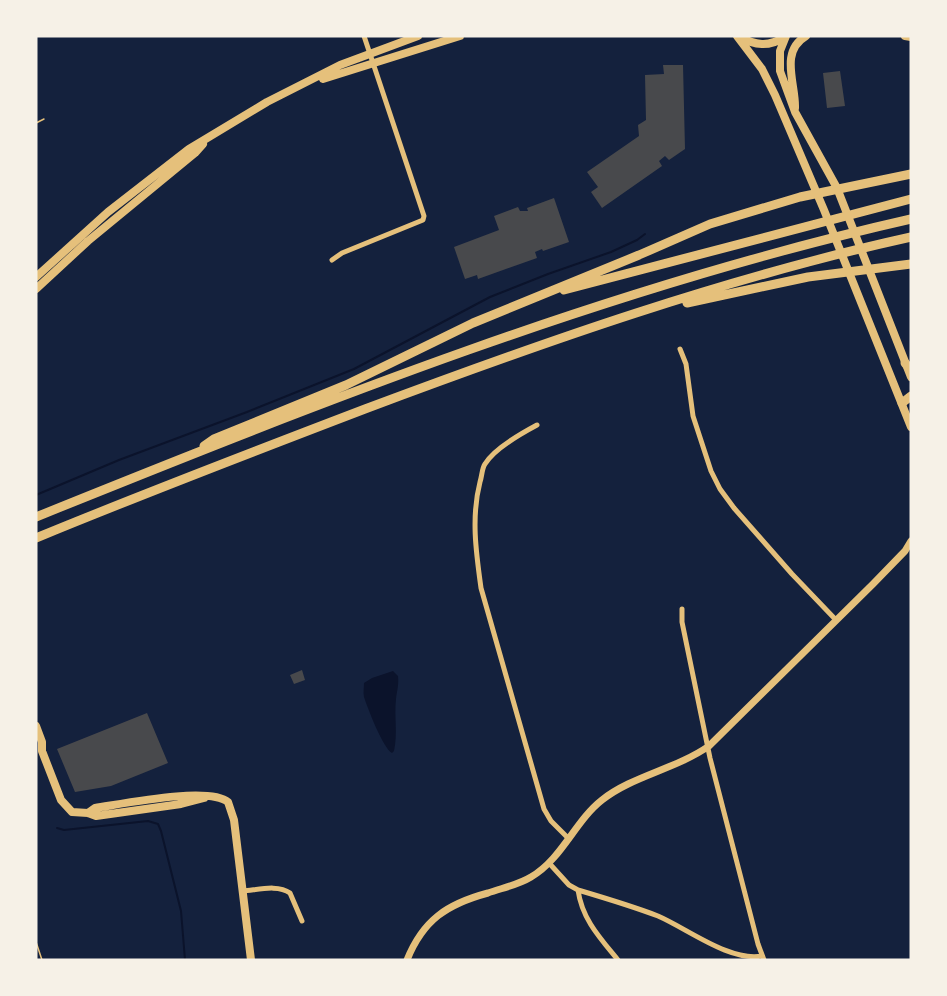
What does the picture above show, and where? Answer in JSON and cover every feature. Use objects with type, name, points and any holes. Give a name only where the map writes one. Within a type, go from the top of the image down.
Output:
[{"type":"highway","points":[[184,458],[214,439],[346,385],[447,335],[710,224],[837,188],[911,174]]},
{"type":"highway","points":[[533,299],[911,199]]},
{"type":"highway","points":[[36,517],[371,385],[591,308],[742,262],[911,219]]},
{"type":"highway","points":[[36,538],[478,367],[746,279],[911,237]]},
{"type":"highway","points":[[598,327],[720,295],[829,273],[911,264]]},
{"type":"highway","points":[[887,267],[911,269]]},
{"type":"highway","points":[[906,403],[911,396]]},
{"type":"main road","points":[[36,277],[117,206],[189,149],[267,102],[340,65],[418,36]]},
{"type":"main road","points":[[310,81],[460,36]]},
{"type":"main road","points":[[738,36],[765,45],[772,44],[786,36]]},
{"type":"main road","points":[[738,36],[769,81],[906,403],[911,427]]},
{"type":"main road","points":[[786,36],[780,51],[779,64],[795,112],[837,188],[911,377]]},
{"type":"main road","points":[[795,112],[796,95],[790,55],[796,45],[806,36]]},
{"type":"main road","points":[[905,36],[911,37]]},
{"type":"main road","points":[[37,286],[195,153],[207,139]]},
{"type":"main road","points":[[36,726],[42,742],[39,749],[65,807],[72,812],[96,816],[190,803],[208,796],[224,798],[228,802],[233,813],[250,960]]},
{"type":"street","points":[[332,260],[342,253],[423,220],[424,216],[364,36]]},
{"type":"street","points":[[680,349],[686,364],[693,416],[715,481],[734,508],[837,620]]},
{"type":"street","points":[[537,425],[516,436],[485,464],[477,494],[475,524],[481,588],[544,809],[551,821],[569,839]]},
{"type":"street","points":[[407,960],[419,936],[435,916],[459,902],[525,880],[549,862],[600,801],[612,792],[678,764],[709,746],[908,550],[911,541]]},
{"type":"street","points":[[549,862],[569,885],[578,890],[659,917],[732,952],[751,958],[763,958],[709,746],[682,622],[682,609]]},
{"type":"street","points":[[243,891],[286,890],[290,893],[302,921]]},
{"type":"street","points":[[578,890],[586,920],[618,960]]},
{"type":"path","points":[[36,123],[45,119]]},
{"type":"path","points":[[36,942],[42,960]]},
{"type":"water","points":[[393,671],[398,676],[398,682],[395,745],[392,753],[384,744],[366,703],[364,683]]},
{"type":"building","points":[[663,65],[683,65],[685,149],[669,160],[665,156],[659,161],[662,166],[602,208],[591,192],[598,187],[587,172],[639,136],[638,125],[646,120],[645,75],[664,74]]},
{"type":"building","points":[[840,71],[845,106],[827,108],[823,73]]},
{"type":"building","points":[[554,198],[569,242],[543,251],[542,249],[535,252],[537,258],[478,279],[477,275],[465,279],[454,247],[499,230],[494,216],[518,207],[520,211],[528,211],[527,208]]},
{"type":"building","points":[[302,670],[305,680],[294,684],[290,675]]},
{"type":"building","points":[[147,713],[168,763],[111,786],[75,792],[57,749]]},
{"type":"waterway","points":[[36,495],[119,460],[354,369],[490,297],[611,252],[645,234]]},
{"type":"waterway","points":[[57,828],[64,830],[148,821],[158,824],[181,911],[185,960]]}]
